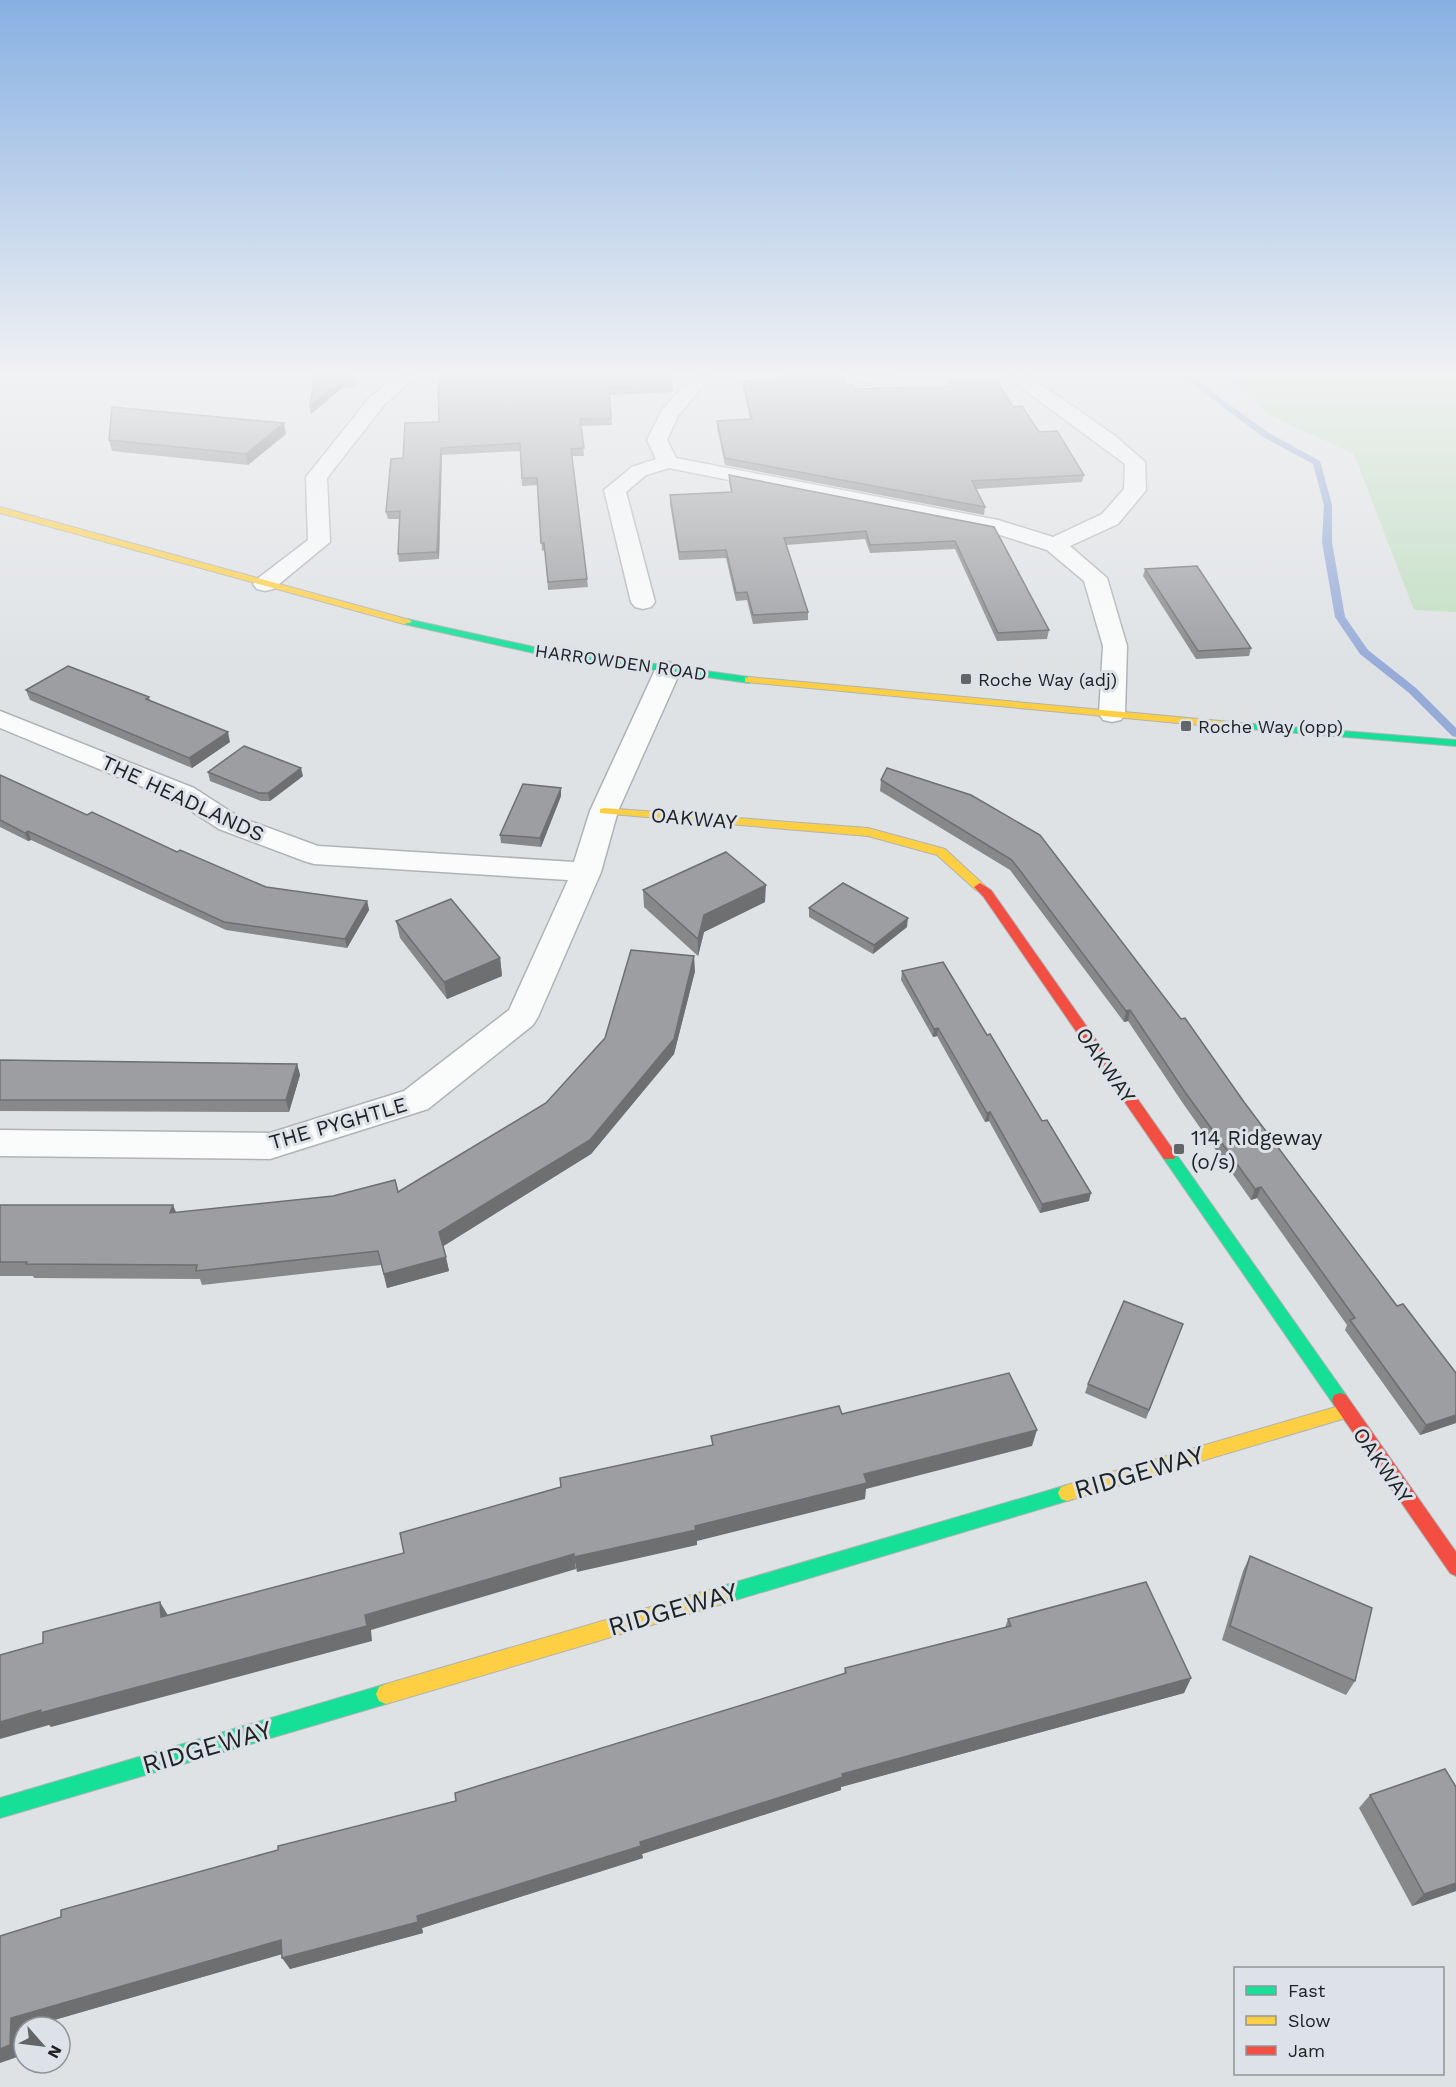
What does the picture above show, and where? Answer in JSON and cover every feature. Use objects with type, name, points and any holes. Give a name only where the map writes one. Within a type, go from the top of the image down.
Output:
[{"type":"street","points":[[265,584],[319,542],[316,477],[319,473]]},
{"type":"street","points":[[636,473],[615,490],[643,602]]},
{"type":"street","points":[[717,473],[998,527],[1055,545],[1095,578],[1115,646],[1112,714]]},
{"type":"street","points":[[1055,545],[1110,519],[1135,490],[1135,473]]},
{"type":"street","name":"HARROWDEN ROAD","points":[[0,510],[445,633],[553,654],[755,681],[1259,728],[1456,743]]},
{"type":"street","name":"THE PYGHTLE","points":[[0,1143],[270,1146],[416,1100],[522,1017],[586,872],[604,811],[668,670]]},
{"type":"street","name":"THE HEADLANDS","points":[[0,719],[184,794],[229,823],[314,855],[586,872]]},
{"type":"street","name":"OAKWAY","points":[[604,811],[868,832],[941,852],[987,893],[1456,1567]]},
{"type":"street","name":"RIDGEWAY","points":[[0,1808],[1346,1411]]},
{"type":"green space","points":[[1361,473],[1456,473],[1456,612],[1414,610]]},
{"type":"building","points":[[390,473],[440,473],[437,552],[398,554],[400,511],[386,512]]},
{"type":"building","points":[[522,473],[574,473],[587,579],[548,582],[544,543],[541,543],[537,478],[522,478]]},
{"type":"building","points":[[807,473],[1084,475],[972,481],[985,507]]},
{"type":"building","points":[[729,475],[994,527],[1049,630],[998,633],[955,541],[870,545],[866,531],[784,538],[808,612],[753,615],[747,592],[736,593],[726,550],[679,552],[670,495],[732,492]]},
{"type":"building","points":[[1197,566],[1251,648],[1198,651],[1145,569]]},
{"type":"building","points":[[68,666],[149,697],[146,699],[228,732],[189,758],[26,690]]},
{"type":"building","points":[[244,746],[301,768],[268,793],[259,793],[208,772]]},
{"type":"building","points":[[887,768],[971,795],[1040,835],[1181,1019],[1185,1018],[1244,1102],[1397,1306],[1403,1304],[1456,1373],[1456,1415],[1426,1425],[1350,1320],[1355,1318],[1261,1187],[1255,1189],[1185,1092],[1130,1010],[1126,1011],[1012,860],[881,780]]},
{"type":"building","points":[[0,775],[87,815],[92,812],[177,852],[180,850],[266,887],[367,901],[345,939],[224,922],[0,820]]},
{"type":"building","points":[[523,784],[561,788],[540,838],[500,835]]},
{"type":"building","points":[[726,852],[766,885],[704,915],[698,939],[643,890]]},
{"type":"building","points":[[843,883],[908,918],[874,945],[809,908]]},
{"type":"building","points":[[451,899],[500,958],[444,982],[396,921]]},
{"type":"building","points":[[631,950],[694,956],[674,1039],[590,1140],[439,1232],[446,1257],[384,1274],[378,1251],[196,1271],[197,1265],[0,1262],[0,1205],[173,1205],[170,1213],[333,1196],[395,1180],[398,1192],[546,1103],[605,1038]]},
{"type":"building","points":[[943,962],[987,1035],[990,1034],[1042,1121],[1047,1120],[1091,1193],[1042,1204],[990,1112],[987,1113],[938,1028],[934,1029],[902,971]]},
{"type":"building","points":[[0,1060],[297,1064],[286,1100],[0,1100]]},
{"type":"building","points":[[1124,1301],[1183,1324],[1149,1410],[1088,1384]]},
{"type":"building","points":[[1009,1373],[1037,1430],[864,1474],[867,1483],[695,1526],[696,1530],[574,1557],[574,1554],[365,1615],[367,1626],[0,1722],[0,1655],[43,1643],[43,1632],[160,1602],[161,1617],[404,1553],[400,1533],[561,1487],[560,1478],[713,1445],[711,1436],[839,1406],[842,1414]]},
{"type":"building","points":[[1250,1556],[1372,1608],[1355,1681],[1230,1626]]},
{"type":"building","points":[[1146,1582],[1191,1678],[842,1774],[843,1777],[640,1842],[641,1846],[417,1916],[418,1922],[282,1958],[281,1940],[21,2015],[12,2015],[10,2045],[0,2049],[0,1936],[61,1917],[61,1910],[278,1850],[278,1846],[456,1801],[455,1793],[846,1673],[845,1668],[1011,1626],[1008,1619]]},
{"type":"building","points":[[1445,1769],[1456,1787],[1456,1883],[1424,1894],[1370,1795]]},
{"type":"waterway","points":[[1320,473],[1328,505],[1327,542],[1340,617],[1364,652],[1412,690],[1456,734]]},
{"type":"traffic: fast","points":[[407,622],[534,650],[749,680]]},
{"type":"traffic: fast","points":[[1242,726],[1456,743]]},
{"type":"traffic: fast","points":[[1169,1155],[1340,1400]]},
{"type":"traffic: fast","points":[[719,1596],[1067,1493]]},
{"type":"traffic: fast","points":[[0,1808],[386,1694]]},
{"type":"traffic: slow","points":[[0,510],[407,622]]},
{"type":"traffic: slow","points":[[749,680],[1242,726]]},
{"type":"traffic: slow","points":[[604,811],[868,832],[941,852],[980,887]]},
{"type":"traffic: slow","points":[[1067,1493],[1346,1411]]},
{"type":"traffic: slow","points":[[386,1694],[719,1596]]},
{"type":"traffic: jam","points":[[980,887],[987,893],[1169,1155]]},
{"type":"traffic: jam","points":[[1340,1400],[1456,1567]]},
{"type":"place","name":"Roche Way (adj)","points":[[966,679]]},
{"type":"place","name":"Roche Way (opp)","points":[[1186,726]]},
{"type":"place","name":"114 Ridgeway (o/s)","points":[[1179,1149]]}]
